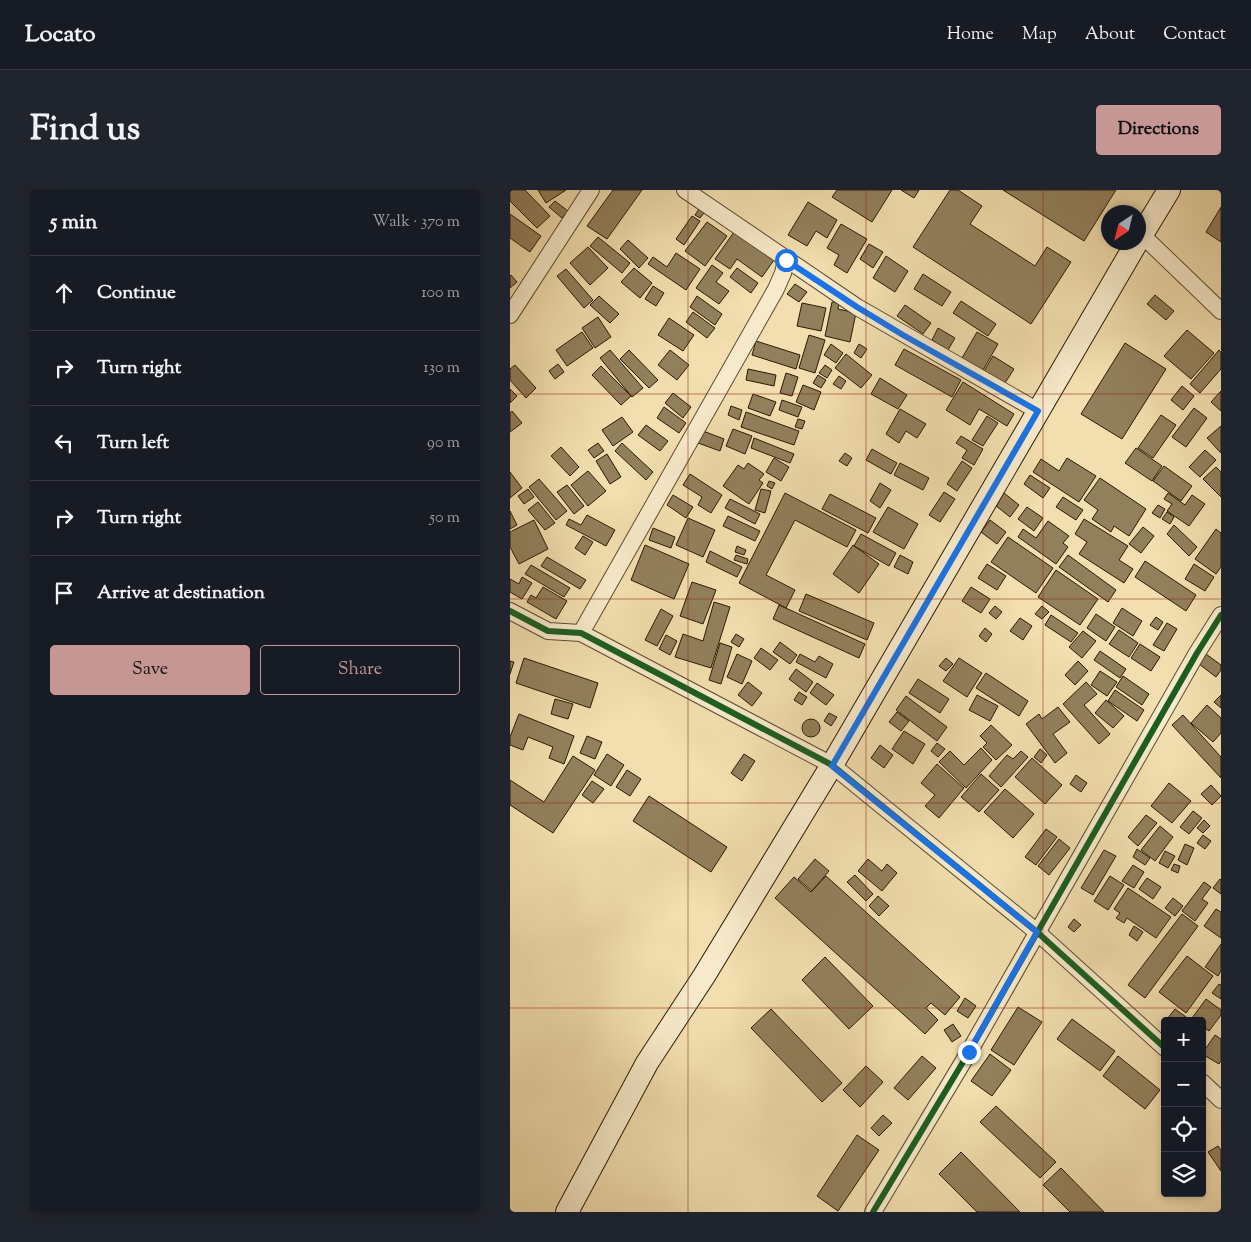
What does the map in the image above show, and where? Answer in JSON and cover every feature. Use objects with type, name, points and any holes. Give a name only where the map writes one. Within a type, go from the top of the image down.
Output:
[{"type":"main road","points":[[1146,228],[1169,190]]},
{"type":"main road","points":[[567,1212],[647,1063],[704,976],[832,766],[1133,250]]},
{"type":"street","points":[[510,315],[591,190]]},
{"type":"street","points":[[686,190],[786,260],[888,326],[1038,411]]},
{"type":"street","points":[[1146,245],[1221,311]]},
{"type":"street","points":[[581,632],[776,289],[784,273],[786,260]]},
{"type":"street","points":[[510,611],[548,631],[581,632],[832,766],[1037,932],[1161,1044]]},
{"type":"street","points":[[873,1212],[969,1052],[1192,662],[1221,615]]},
{"type":"street","points":[[1206,1085],[1220,1097]]},
{"type":"building","points":[[510,190],[525,190],[550,216],[537,228],[510,201]]},
{"type":"building","points":[[538,190],[566,190],[546,203]]},
{"type":"building","points":[[613,190],[642,190],[607,239],[587,226]]},
{"type":"building","points":[[837,190],[892,190],[872,222],[832,197]]},
{"type":"building","points":[[901,190],[919,190],[914,198]]},
{"type":"building","points":[[950,190],[958,190],[982,206],[970,224],[1035,266],[1047,247],[1071,262],[1031,324],[913,247]]},
{"type":"building","points":[[1003,190],[1116,190],[1107,205],[1101,205],[1101,214],[1084,241]]},
{"type":"building","points":[[555,201],[568,211],[562,218],[549,207]]},
{"type":"building","points":[[808,202],[837,220],[827,238],[816,231],[807,246],[788,235]]},
{"type":"building","points":[[1221,207],[1221,242],[1206,232]]},
{"type":"building","points":[[699,209],[704,213],[700,218],[695,215]]},
{"type":"building","points":[[510,214],[541,236],[530,252],[510,238]]},
{"type":"building","points":[[692,216],[700,221],[684,245],[676,239]]},
{"type":"building","points":[[707,222],[727,236],[705,266],[685,251]]},
{"type":"building","points":[[841,224],[867,239],[847,273],[834,265],[839,255],[827,248]]},
{"type":"building","points":[[734,232],[774,260],[762,277],[737,259],[730,269],[715,259]]},
{"type":"building","points":[[598,237],[630,263],[622,273],[590,246]]},
{"type":"building","points":[[628,240],[648,258],[639,268],[620,249]]},
{"type":"building","points":[[869,244],[883,252],[873,268],[860,259]]},
{"type":"building","points":[[588,247],[608,268],[590,285],[570,263]]},
{"type":"building","points":[[676,253],[700,269],[686,290],[648,264],[653,257],[667,267]]},
{"type":"building","points":[[886,256],[908,271],[895,292],[873,278]]},
{"type":"building","points":[[712,265],[723,273],[716,282],[729,291],[719,304],[696,288]]},
{"type":"building","points":[[634,268],[652,283],[640,298],[621,282]]},
{"type":"building","points":[[737,268],[758,283],[751,293],[730,277]]},
{"type":"building","points":[[566,269],[593,300],[584,308],[557,276]]},
{"type":"building","points":[[923,274],[951,292],[942,306],[914,289]]},
{"type":"building","points":[[510,276],[517,282],[510,288]]},
{"type":"building","points":[[795,284],[807,292],[799,302],[787,294]]},
{"type":"building","points":[[653,286],[664,293],[656,306],[645,299]]},
{"type":"building","points":[[1155,295],[1174,311],[1166,320],[1147,304]]},
{"type":"building","points":[[599,296],[619,314],[610,323],[590,305]]},
{"type":"building","points":[[697,296],[722,314],[715,325],[690,307]]},
{"type":"building","points":[[961,301],[996,324],[988,336],[953,313]]},
{"type":"building","points":[[832,302],[839,303],[838,309],[856,313],[850,342],[825,336]]},
{"type":"building","points":[[802,303],[826,308],[821,331],[797,326]]},
{"type":"building","points":[[905,305],[931,323],[923,334],[897,316]]},
{"type":"building","points":[[693,312],[715,328],[707,338],[686,322]]},
{"type":"building","points":[[598,317],[611,337],[595,348],[582,328]]},
{"type":"building","points":[[669,318],[694,335],[683,351],[658,335]]},
{"type":"building","points":[[938,328],[955,338],[948,350],[932,340]]},
{"type":"building","points":[[1187,330],[1214,353],[1191,379],[1164,356]]},
{"type":"building","points":[[582,332],[593,348],[567,366],[556,350]]},
{"type":"building","points":[[977,332],[998,344],[983,370],[962,358]]},
{"type":"building","points":[[809,335],[825,340],[815,373],[799,368]]},
{"type":"building","points":[[756,341],[800,355],[796,369],[752,355]]},
{"type":"building","points":[[1125,343],[1166,369],[1122,439],[1081,414]]},
{"type":"building","points":[[831,344],[843,353],[836,363],[824,355]]},
{"type":"building","points":[[859,344],[867,349],[861,358],[854,353]]},
{"type":"building","points":[[904,349],[961,380],[952,397],[895,365]]},
{"type":"building","points":[[610,350],[643,388],[632,397],[600,358]]},
{"type":"building","points":[[629,350],[658,380],[649,388],[620,359]]},
{"type":"building","points":[[670,350],[689,365],[677,380],[658,365]]},
{"type":"building","points":[[1219,350],[1221,352],[1221,369],[1200,393],[1190,384]]},
{"type":"building","points":[[846,354],[872,375],[861,388],[835,368]]},
{"type":"building","points":[[993,356],[1014,369],[1005,383],[984,371]]},
{"type":"building","points":[[558,364],[564,372],[555,379],[549,371]]},
{"type":"building","points":[[515,365],[536,388],[526,398],[510,380],[510,369]]},
{"type":"building","points":[[825,365],[832,370],[827,378],[819,373]]},
{"type":"building","points":[[601,366],[631,396],[621,405],[592,375]]},
{"type":"building","points":[[748,369],[776,375],[774,386],[746,380]]},
{"type":"building","points":[[786,373],[798,377],[792,396],[780,393]]},
{"type":"building","points":[[818,375],[826,380],[821,388],[813,383]]},
{"type":"building","points":[[839,376],[846,381],[841,389],[833,384]]},
{"type":"building","points":[[880,378],[907,395],[898,409],[871,394]]},
{"type":"building","points":[[963,382],[1014,414],[1007,426],[979,409],[970,425],[946,410]]},
{"type":"building","points":[[803,385],[821,392],[814,410],[796,402]]},
{"type":"building","points":[[1182,386],[1194,396],[1183,410],[1171,400]]},
{"type":"building","points":[[510,389],[517,396],[510,403]]},
{"type":"building","points":[[1221,391],[1221,411],[1211,402]]},
{"type":"building","points":[[673,393],[691,407],[683,418],[665,403]]},
{"type":"building","points":[[753,394],[776,402],[770,416],[748,408]]},
{"type":"building","points":[[782,400],[802,407],[798,417],[779,410]]},
{"type":"building","points":[[731,406],[742,410],[739,420],[728,415]]},
{"type":"building","points":[[664,407],[686,423],[679,433],[657,418]]},
{"type":"building","points":[[1194,408],[1207,418],[1186,447],[1172,437]]},
{"type":"building","points":[[900,409],[926,424],[917,438],[906,431],[899,443],[886,434]]},
{"type":"building","points":[[512,411],[522,423],[510,432],[510,413]]},
{"type":"building","points":[[746,412],[799,431],[794,445],[741,427]]},
{"type":"building","points":[[1161,415],[1176,425],[1153,458],[1138,448]]},
{"type":"building","points":[[987,416],[998,423],[983,446],[972,440]]},
{"type":"building","points":[[622,417],[633,432],[613,446],[602,430]]},
{"type":"building","points":[[798,419],[805,421],[802,429],[795,427]]},
{"type":"building","points":[[646,425],[668,441],[660,451],[638,435]]},
{"type":"building","points":[[1221,426],[1221,453],[1207,438]]},
{"type":"building","points":[[733,429],[752,436],[745,454],[726,446]]},
{"type":"building","points":[[703,431],[724,439],[720,451],[698,443]]},
{"type":"building","points":[[961,436],[983,449],[974,465],[962,458],[967,450],[956,443]]},
{"type":"building","points":[[754,438],[794,454],[790,463],[751,448]]},
{"type":"building","points":[[598,443],[604,451],[594,458],[588,450]]},
{"type":"building","points":[[622,443],[653,472],[646,480],[615,451]]},
{"type":"building","points":[[561,447],[579,467],[570,476],[551,456]]},
{"type":"building","points":[[1136,448],[1162,466],[1152,481],[1125,463]]},
{"type":"building","points":[[872,449],[897,463],[891,474],[866,460]]},
{"type":"building","points":[[1205,450],[1216,460],[1200,477],[1189,467]]},
{"type":"building","points":[[845,453],[852,458],[847,466],[839,461]]},
{"type":"building","points":[[607,454],[621,477],[610,484],[596,461]]},
{"type":"building","points":[[774,458],[789,467],[781,481],[766,472]]},
{"type":"building","points":[[1067,458],[1096,476],[1079,502],[1033,472],[1041,459],[1059,471]]},
{"type":"building","points":[[962,461],[972,468],[957,491],[947,484]]},
{"type":"building","points":[[748,463],[764,474],[759,480],[763,483],[749,504],[723,486],[738,465],[744,469]]},
{"type":"building","points":[[900,463],[929,478],[923,490],[894,475]]},
{"type":"building","points":[[1164,466],[1192,486],[1181,501],[1153,481]]},
{"type":"building","points":[[1216,467],[1221,472],[1221,497],[1203,479]]},
{"type":"building","points":[[588,471],[606,491],[588,506],[571,485]]},
{"type":"building","points":[[510,472],[522,488],[510,498]]},
{"type":"building","points":[[690,474],[722,495],[711,513],[698,505],[702,497],[683,485]]},
{"type":"building","points":[[1030,475],[1050,488],[1043,498],[1024,484]]},
{"type":"building","points":[[1100,478],[1146,509],[1129,536],[1114,526],[1111,532],[1092,519],[1098,510],[1084,500]]},
{"type":"building","points":[[539,479],[567,511],[556,520],[529,487]]},
{"type":"building","points":[[769,481],[775,483],[772,489],[767,486]]},
{"type":"building","points":[[880,483],[891,490],[880,508],[870,501]]},
{"type":"building","points":[[567,485],[584,506],[574,514],[557,492]]},
{"type":"building","points":[[528,489],[534,497],[524,504],[518,496]]},
{"type":"building","points":[[761,489],[771,491],[765,513],[755,510]]},
{"type":"building","points":[[944,492],[955,499],[940,522],[929,515]]},
{"type":"building","points":[[785,493],[856,530],[847,547],[795,520],[766,575],[795,590],[786,608],[739,583]]},
{"type":"building","points":[[1004,493],[1019,505],[1010,517],[995,505]]},
{"type":"building","points":[[1168,493],[1185,505],[1192,495],[1205,504],[1189,526],[1167,511],[1172,504],[1164,499]]},
{"type":"building","points":[[830,494],[876,518],[868,533],[822,509]]},
{"type":"building","points":[[673,495],[693,507],[686,518],[667,505]]},
{"type":"building","points":[[1063,497],[1083,510],[1076,520],[1056,507]]},
{"type":"building","points":[[730,499],[760,514],[755,524],[725,508]]},
{"type":"building","points":[[538,502],[555,523],[545,530],[528,510]]},
{"type":"building","points":[[1158,505],[1165,509],[1160,518],[1152,513]]},
{"type":"building","points":[[888,507],[918,524],[904,549],[873,532]]},
{"type":"building","points":[[1027,507],[1043,518],[1034,531],[1018,519]]},
{"type":"building","points":[[510,511],[517,525],[510,529]]},
{"type":"building","points":[[1167,512],[1174,517],[1170,524],[1162,519]]},
{"type":"building","points":[[587,515],[615,530],[606,546],[566,525],[569,519],[581,525]]},
{"type":"building","points":[[728,516],[760,531],[755,541],[723,526]]},
{"type":"building","points":[[688,518],[715,530],[703,557],[676,545]]},
{"type":"building","points":[[1084,519],[1128,546],[1119,560],[1133,569],[1124,583],[1079,554],[1087,542],[1075,534]]},
{"type":"building","points":[[534,520],[548,549],[519,564],[510,547],[510,532]]},
{"type":"building","points":[[990,520],[1006,532],[997,544],[981,532]]},
{"type":"building","points":[[1048,521],[1069,536],[1063,543],[1068,547],[1056,564],[1018,537],[1023,529],[1036,538]]},
{"type":"building","points":[[1174,525],[1197,547],[1189,556],[1167,534]]},
{"type":"building","points":[[1143,527],[1154,536],[1141,553],[1129,544]]},
{"type":"building","points":[[653,528],[675,537],[671,548],[649,540]]},
{"type":"building","points":[[1216,529],[1221,533],[1221,567],[1216,574],[1195,559]]},
{"type":"building","points":[[861,534],[896,553],[889,566],[854,546]]},
{"type":"building","points":[[583,536],[593,542],[585,555],[575,548]]},
{"type":"building","points":[[1008,537],[1053,568],[1036,593],[991,562]]},
{"type":"building","points":[[645,545],[689,564],[674,599],[631,580]]},
{"type":"building","points":[[853,545],[879,564],[859,593],[833,574]]},
{"type":"building","points":[[737,546],[746,550],[744,555],[735,552]]},
{"type":"building","points":[[710,551],[742,567],[737,577],[706,562]]},
{"type":"building","points":[[736,555],[748,559],[747,564],[734,560]]},
{"type":"building","points":[[900,555],[913,562],[908,574],[894,567]]},
{"type":"building","points":[[1068,555],[1116,590],[1108,602],[1059,567]]},
{"type":"building","points":[[547,557],[586,580],[580,589],[541,566]]},
{"type":"building","points":[[1145,561],[1196,595],[1186,611],[1135,577]]},
{"type":"building","points":[[987,564],[1006,576],[997,590],[978,578]]},
{"type":"building","points":[[1194,564],[1214,577],[1205,591],[1185,579]]},
{"type":"building","points":[[531,565],[570,588],[564,597],[525,574]]},
{"type":"building","points":[[1056,570],[1098,599],[1080,625],[1038,597]]},
{"type":"building","points":[[522,577],[532,583],[522,599],[510,592],[510,579],[519,584]]},
{"type":"building","points":[[692,582],[716,590],[703,624],[680,616]]},
{"type":"building","points":[[543,587],[567,601],[556,619],[527,602],[531,595],[536,598]]},
{"type":"building","points":[[971,587],[990,599],[981,613],[962,601]]},
{"type":"building","points":[[806,594],[874,623],[867,640],[799,611]]},
{"type":"building","points":[[714,602],[730,607],[711,668],[675,657],[683,634],[703,641]]},
{"type":"building","points":[[779,605],[865,644],[859,658],[773,619]]},
{"type":"building","points":[[995,606],[1002,612],[996,619],[989,613]]},
{"type":"building","points":[[1042,606],[1049,612],[1042,619],[1035,614]]},
{"type":"building","points":[[1122,608],[1142,621],[1133,636],[1113,623]]},
{"type":"building","points":[[661,609],[673,616],[657,646],[645,640]]},
{"type":"building","points":[[1096,614],[1115,627],[1106,641],[1087,628]]},
{"type":"building","points":[[1051,615],[1078,633],[1071,642],[1045,625]]},
{"type":"building","points":[[1156,617],[1163,622],[1158,630],[1150,625]]},
{"type":"building","points":[[1020,618],[1032,626],[1023,640],[1010,631]]},
{"type":"building","points":[[1167,623],[1177,629],[1164,651],[1153,645]]},
{"type":"building","points":[[985,628],[992,634],[986,642],[979,636]]},
{"type":"building","points":[[1119,630],[1138,643],[1129,657],[1109,644]]},
{"type":"building","points":[[1083,631],[1096,641],[1082,658],[1069,647]]},
{"type":"building","points":[[736,634],[744,639],[739,647],[731,642]]},
{"type":"building","points":[[666,635],[677,641],[670,655],[659,649]]},
{"type":"building","points":[[780,642],[797,655],[790,664],[773,652]]},
{"type":"building","points":[[720,643],[732,647],[721,684],[709,680]]},
{"type":"building","points":[[1140,644],[1160,657],[1151,671],[1131,658]]},
{"type":"building","points":[[761,648],[778,660],[770,670],[754,658]]},
{"type":"building","points":[[1100,651],[1126,669],[1120,678],[1094,660]]},
{"type":"building","points":[[737,654],[752,661],[742,684],[727,677]]},
{"type":"building","points":[[800,654],[815,662],[819,656],[833,664],[826,678],[796,662]]},
{"type":"building","points":[[1206,654],[1221,665],[1221,670],[1216,677],[1199,664]]},
{"type":"building","points":[[524,658],[598,683],[590,708],[516,683]]},
{"type":"building","points":[[946,658],[953,664],[946,671],[939,666]]},
{"type":"building","points":[[959,658],[982,673],[967,697],[943,681]]},
{"type":"building","points":[[510,661],[514,662],[510,674]]},
{"type":"building","points":[[1078,661],[1088,671],[1075,685],[1065,675]]},
{"type":"building","points":[[796,669],[813,682],[806,692],[789,679]]},
{"type":"building","points":[[1100,671],[1117,682],[1107,696],[1091,685]]},
{"type":"building","points":[[986,673],[1028,701],[1019,716],[976,688]]},
{"type":"building","points":[[1123,676],[1149,694],[1142,705],[1116,687]]},
{"type":"building","points":[[918,679],[949,699],[940,713],[909,693]]},
{"type":"building","points":[[748,682],[762,693],[752,706],[738,695]]},
{"type":"building","points":[[1086,682],[1097,694],[1084,705],[1110,734],[1099,744],[1063,704]]},
{"type":"building","points":[[817,683],[834,695],[826,705],[810,693]]},
{"type":"building","points":[[1115,690],[1144,710],[1137,721],[1108,701]]},
{"type":"building","points":[[799,692],[807,697],[802,705],[794,700]]},
{"type":"building","points":[[977,695],[998,706],[990,721],[969,710]]},
{"type":"building","points":[[1221,695],[1221,708],[1214,702]]},
{"type":"building","points":[[906,696],[947,727],[937,741],[896,710]]},
{"type":"building","points":[[555,699],[573,704],[568,719],[551,714]]},
{"type":"building","points":[[1106,700],[1124,716],[1113,728],[1095,713]]},
{"type":"building","points":[[1207,705],[1221,718],[1221,733],[1213,742],[1191,723]]},
{"type":"building","points":[[1058,707],[1070,722],[1053,734],[1067,753],[1055,763],[1026,724],[1039,714],[1042,719]]},
{"type":"building","points":[[897,712],[909,721],[901,731],[889,722]]},
{"type":"building","points":[[829,713],[837,717],[831,726],[824,721]]},
{"type":"building","points":[[519,714],[574,736],[564,764],[549,758],[553,747],[528,737],[523,750],[510,745],[510,737]]},
{"type":"building","points":[[1183,715],[1221,757],[1221,778],[1172,725]]},
{"type":"building","points":[[811,719],[817,722],[820,728],[817,734],[811,737],[805,734],[802,728],[805,722]]},
{"type":"building","points":[[991,725],[1012,745],[996,760],[983,747],[987,743],[980,736]]},
{"type":"building","points":[[904,731],[925,744],[913,764],[892,749]]},
{"type":"building","points":[[587,736],[602,742],[595,759],[580,753]]},
{"type":"building","points":[[937,743],[945,749],[938,757],[931,751]]},
{"type":"building","points":[[880,745],[893,755],[884,768],[871,758]]},
{"type":"building","points":[[981,748],[992,760],[966,788],[939,762],[950,751],[964,765]]},
{"type":"building","points":[[1040,749],[1047,755],[1041,763],[1034,757]]},
{"type":"building","points":[[1021,751],[1028,757],[1001,787],[989,776],[1007,755],[1013,759]]},
{"type":"building","points":[[607,754],[624,765],[611,786],[594,775]]},
{"type":"building","points":[[744,754],[755,761],[742,781],[731,773]]},
{"type":"building","points":[[573,756],[595,770],[553,833],[510,805],[510,780],[544,802]]},
{"type":"building","points":[[1032,758],[1062,785],[1045,804],[1015,777]]},
{"type":"building","points":[[937,764],[964,788],[939,818],[925,806],[935,795],[921,783]]},
{"type":"building","points":[[627,770],[641,779],[630,796],[616,787]]},
{"type":"building","points":[[981,774],[999,790],[979,812],[961,797]]},
{"type":"building","points":[[1076,775],[1087,783],[1081,792],[1070,784]]},
{"type":"building","points":[[592,781],[604,789],[593,803],[582,795]]},
{"type":"building","points":[[1169,783],[1191,801],[1172,823],[1151,806]]},
{"type":"building","points":[[1211,785],[1221,796],[1212,805],[1201,794]]},
{"type":"building","points":[[1005,789],[1034,814],[1013,838],[984,812]]},
{"type":"building","points":[[649,796],[727,847],[711,872],[633,821]]},
{"type":"building","points":[[1193,811],[1202,818],[1189,834],[1180,827]]},
{"type":"building","points":[[1146,815],[1157,823],[1138,846],[1128,837]]},
{"type":"building","points":[[1204,820],[1210,826],[1203,833],[1197,828]]},
{"type":"building","points":[[1160,826],[1173,837],[1155,861],[1141,850]]},
{"type":"building","points":[[1046,829],[1057,837],[1036,865],[1025,857]]},
{"type":"building","points":[[1203,835],[1211,841],[1205,849],[1197,843]]},
{"type":"building","points":[[1059,839],[1070,848],[1049,875],[1038,866]]},
{"type":"building","points":[[1185,844],[1194,848],[1187,865],[1178,860]]},
{"type":"building","points":[[1137,849],[1150,858],[1145,865],[1133,857]]},
{"type":"building","points":[[1104,850],[1116,856],[1093,895],[1081,888]]},
{"type":"building","points":[[1165,851],[1175,856],[1168,868],[1159,863]]},
{"type":"building","points":[[815,859],[829,871],[812,891],[798,879]]},
{"type":"building","points":[[868,859],[882,871],[887,864],[897,873],[882,891],[858,871]]},
{"type":"building","points":[[1174,864],[1180,866],[1178,873],[1171,870]]},
{"type":"building","points":[[1133,865],[1144,872],[1134,888],[1122,881]]},
{"type":"building","points":[[855,875],[873,894],[866,901],[847,882]]},
{"type":"building","points":[[826,876],[960,997],[945,1015],[931,1003],[926,1008],[938,1020],[925,1034],[775,898],[794,877],[811,892]]},
{"type":"building","points":[[1110,876],[1124,885],[1108,910],[1094,901]]},
{"type":"building","points":[[1147,878],[1161,887],[1153,899],[1139,889]]},
{"type":"building","points":[[1221,880],[1221,894],[1213,888]]},
{"type":"building","points":[[1204,882],[1211,887],[1202,899],[1208,903],[1195,921],[1182,911]]},
{"type":"building","points":[[1128,888],[1171,917],[1156,938],[1127,918],[1124,923],[1116,918],[1120,913],[1114,909]]},
{"type":"building","points":[[878,896],[889,906],[879,916],[869,906]]},
{"type":"building","points":[[1173,898],[1183,906],[1175,916],[1165,908]]},
{"type":"building","points":[[1216,909],[1221,912],[1221,938],[1204,926]]},
{"type":"building","points":[[1182,914],[1198,926],[1145,998],[1128,985]]},
{"type":"building","points":[[1074,919],[1081,925],[1074,932],[1068,927]]},
{"type":"building","points":[[1134,926],[1143,932],[1137,941],[1129,935]]},
{"type":"building","points":[[1221,944],[1221,971],[1218,976],[1205,967]]},
{"type":"building","points":[[1187,956],[1213,976],[1186,1013],[1159,992]]},
{"type":"building","points":[[825,957],[873,1006],[849,1029],[802,980]]},
{"type":"building","points":[[1219,984],[1221,985],[1221,999],[1212,993]]},
{"type":"building","points":[[965,998],[976,1006],[968,1018],[957,1011]]},
{"type":"building","points":[[1206,999],[1221,1010],[1221,1015],[1209,1031],[1206,1029],[1206,1017],[1193,1017]]},
{"type":"building","points":[[1018,1007],[1042,1022],[1014,1065],[991,1050]]},
{"type":"building","points":[[771,1009],[842,1083],[822,1102],[751,1028]]},
{"type":"building","points":[[1175,1009],[1186,1017],[1169,1017]]},
{"type":"building","points":[[1072,1019],[1115,1051],[1100,1071],[1057,1039]]},
{"type":"building","points":[[953,1024],[961,1036],[952,1042],[944,1030]]},
{"type":"building","points":[[1215,1035],[1221,1039],[1221,1061],[1219,1064],[1206,1056],[1206,1048]]},
{"type":"building","points":[[990,1054],[1011,1070],[992,1096],[971,1081]]},
{"type":"building","points":[[922,1056],[936,1068],[908,1100],[894,1088]]},
{"type":"building","points":[[1118,1056],[1160,1090],[1145,1109],[1103,1076]]},
{"type":"building","points":[[866,1066],[883,1082],[860,1107],[843,1090]]},
{"type":"building","points":[[996,1106],[1056,1162],[1040,1178],[980,1122]]},
{"type":"building","points":[[883,1115],[892,1123],[879,1136],[871,1128]]},
{"type":"building","points":[[857,1135],[879,1150],[838,1211],[817,1196]]},
{"type":"building","points":[[1218,1146],[1221,1150],[1221,1171],[1208,1152]]},
{"type":"building","points":[[961,1152],[1020,1212],[977,1212],[939,1174]]},
{"type":"building","points":[[1061,1168],[1104,1212],[1070,1212],[1043,1185]]},
{"type":"cycle path","points":[[510,611],[548,631],[581,633],[832,765],[1037,932],[1161,1044]]},
{"type":"cycle path","points":[[873,1212],[969,1052],[1197,653],[1221,615]]},
{"type":"route","points":[[786,260],[903,335],[1038,411],[832,766],[1037,932],[969,1052]]}]
